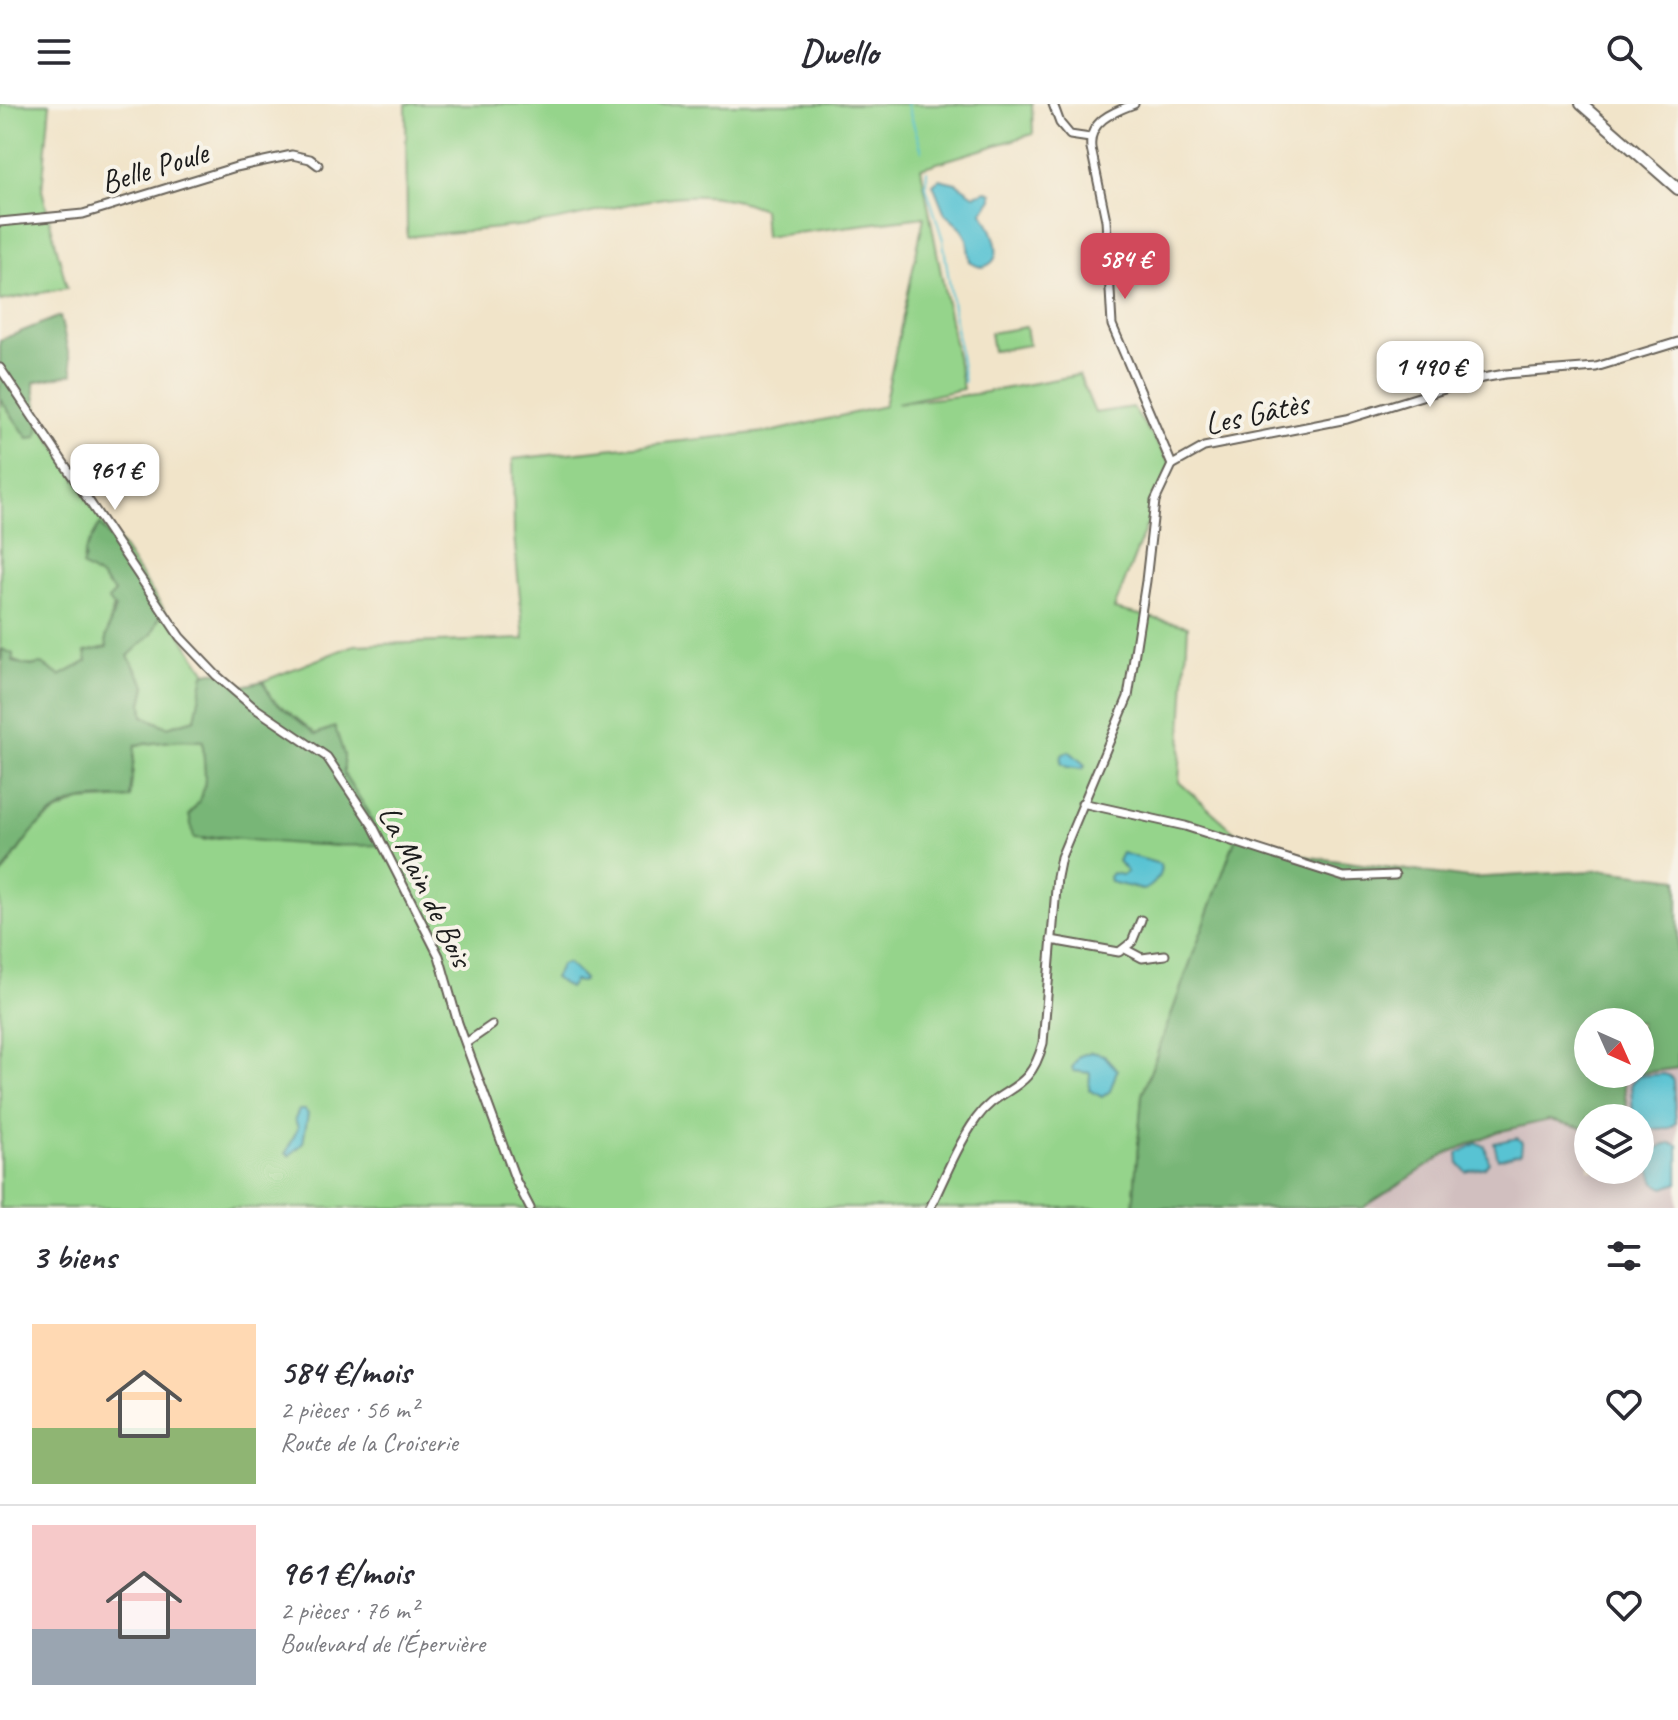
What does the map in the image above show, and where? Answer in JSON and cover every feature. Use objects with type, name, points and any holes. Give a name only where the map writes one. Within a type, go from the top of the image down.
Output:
[{"type":"main road","points":[[1581,104],[1678,189]]},
{"type":"street","points":[[1053,104],[1060,123],[1070,135],[1090,138]]},
{"type":"street","points":[[930,1208],[976,1119],[989,1104],[1021,1084],[1038,1060],[1043,1043],[1061,857],[1128,697],[1155,501],[1172,465],[1112,325],[1106,220],[1090,138],[1108,115],[1134,104]]},
{"type":"street","name":"Belle Poule","points":[[0,222],[83,214],[236,167],[292,155],[310,159],[318,165]]},
{"type":"street","name":"Les Gâtès","points":[[1172,465],[1204,447],[1347,419],[1477,379],[1596,367],[1678,342]]},
{"type":"street","name":"La Main de Bois","points":[[0,368],[180,637],[252,706],[327,757],[341,774],[373,826],[439,956],[466,1043],[516,1181],[530,1208]]},
{"type":"street","points":[[1082,803],[1185,826],[1344,877],[1395,875]]},
{"type":"street","points":[[1051,940],[1113,953],[1125,949],[1132,942],[1141,920]]},
{"type":"street","points":[[1125,949],[1142,958],[1165,955]]},
{"type":"street","points":[[466,1043],[492,1025]]},
{"type":"shaded area","points":[[1678,1068],[1678,1208],[1363,1208],[1446,1154],[1497,1132],[1550,1120],[1574,1126],[1574,1184],[1654,1184],[1654,1104],[1626,1104],[1624,1088],[1654,1088],[1654,1071]]},
{"type":"green space","points":[[0,104],[50,104],[42,190],[67,288],[0,301]]},
{"type":"green space","points":[[406,104],[1032,104],[1033,134],[921,168],[963,389],[897,403],[975,394],[1079,375],[1095,413],[1132,407],[1171,463],[1114,609],[1188,626],[1179,782],[1237,834],[1142,1095],[1133,1208],[0,1208],[0,877],[35,827],[79,801],[130,798],[135,745],[203,741],[204,788],[190,815],[192,825],[204,840],[225,837],[336,846],[369,813],[344,774],[344,755],[326,730],[316,734],[271,698],[263,681],[354,645],[524,639],[514,535],[513,459],[775,431],[884,406],[924,217],[765,237],[763,209],[734,200],[679,196],[541,223],[407,237]]},
{"type":"green space","points":[[60,316],[73,374],[34,382],[38,430],[37,437],[28,438],[0,399],[0,340]]},
{"type":"green space","points":[[1026,327],[1029,345],[993,351],[990,333]]},
{"type":"green space","points":[[0,399],[28,438],[40,423],[206,673],[195,719],[167,727],[143,716],[146,686],[128,656],[138,646],[100,525],[84,553],[83,566],[102,578],[115,593],[107,647],[85,653],[88,661],[60,676],[42,664],[20,663],[2,650],[0,662]]},
{"type":"green space","points":[[100,524],[161,614],[152,634],[128,656],[146,686],[143,716],[167,727],[195,719],[204,674],[210,672],[224,674],[243,686],[263,681],[271,698],[316,734],[335,727],[344,755],[344,774],[369,813],[379,845],[194,838],[189,815],[204,788],[203,741],[181,740],[135,745],[130,798],[86,800],[54,812],[33,831],[0,877],[2,649],[13,654],[13,662],[31,666],[42,664],[60,676],[87,661],[85,652],[107,647],[106,637],[115,608],[108,600],[115,593],[102,578],[82,566],[84,553]]},
{"type":"green space","points":[[1237,834],[1310,857],[1468,878],[1607,870],[1678,879],[1678,1068],[1654,1071],[1654,1008],[1574,1008],[1574,1088],[1624,1088],[1626,1104],[1574,1104],[1574,1126],[1549,1120],[1497,1132],[1446,1154],[1363,1208],[1133,1208],[1142,1095]]},
{"type":"water","points":[[939,179],[956,183],[974,195],[987,191],[992,193],[992,199],[982,212],[996,247],[993,261],[988,265],[984,267],[970,262],[967,239],[961,228],[945,214],[933,184]]},
{"type":"water","points":[[1069,751],[1085,765],[1083,769],[1061,763],[1062,755]]},
{"type":"water","points":[[1122,853],[1160,864],[1159,876],[1154,883],[1143,890],[1110,882],[1112,873],[1123,875],[1127,872],[1118,861]]},
{"type":"water","points":[[567,963],[584,979],[582,982],[574,981],[569,988],[554,978],[561,965]]},
{"type":"water","points":[[1091,1052],[1104,1055],[1117,1070],[1110,1091],[1102,1097],[1089,1090],[1090,1073],[1072,1068],[1079,1056]]},
{"type":"water","points":[[1664,1074],[1673,1081],[1676,1123],[1670,1128],[1654,1129],[1654,1104],[1632,1104],[1631,1088],[1654,1088],[1654,1075]]},
{"type":"water","points":[[299,1110],[305,1110],[308,1114],[303,1143],[289,1156],[286,1153],[298,1128],[295,1119]]},
{"type":"water","points":[[1517,1138],[1522,1142],[1521,1153],[1498,1159],[1494,1143]]},
{"type":"water","points":[[1477,1143],[1485,1146],[1489,1162],[1485,1167],[1466,1172],[1459,1164],[1458,1153]]},
{"type":"water","points":[[1670,1143],[1678,1145],[1678,1183],[1664,1188],[1655,1183],[1654,1149]]},
{"type":"waterway","points":[[907,104],[922,151]]},
{"type":"waterway","points":[[927,171],[926,186],[943,240],[964,382]]}]
